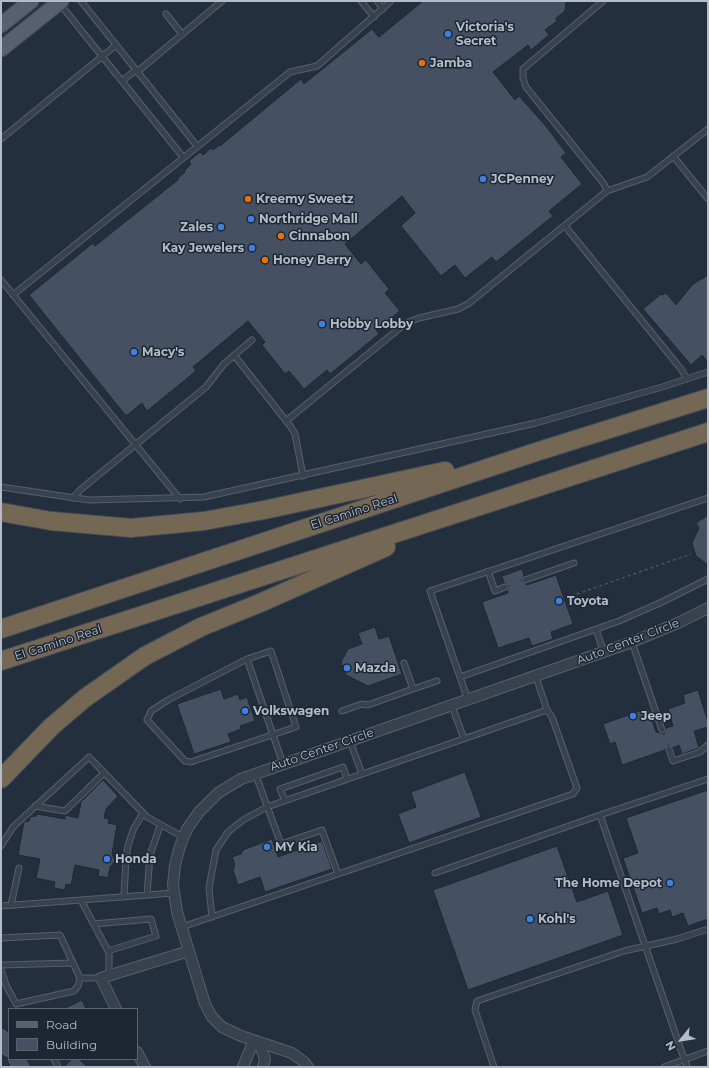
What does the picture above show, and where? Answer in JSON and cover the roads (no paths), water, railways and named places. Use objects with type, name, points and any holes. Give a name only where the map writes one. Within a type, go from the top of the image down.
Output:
[{"type":"highway","name":"El Camino Real","points":[[1,628],[536,452],[708,398]]},
{"type":"highway","name":"El Camino Real","points":[[1,661],[708,432]]},
{"type":"highway","points":[[1,512],[51,521],[130,528],[204,521],[272,509],[536,452]]},
{"type":"highway","points":[[1,779],[51,727],[85,698],[145,656],[201,627],[260,603],[475,508]]},
{"type":"main road","points":[[1,25],[31,1]]},
{"type":"main road","points":[[1,49],[60,1]]},
{"type":"main road","points":[[1,1037],[8,1048]]},
{"type":"street","name":"Auto Center Circle","points":[[308,1067],[292,1053],[231,1032],[222,1027],[212,1017],[203,997],[182,927],[174,893],[175,865],[183,837],[192,822],[208,802],[230,785],[255,773],[536,677],[678,624],[708,608]]},
{"type":"street","points":[[116,1008],[105,977],[189,952]]},
{"type":"street","points":[[243,1067],[251,1048],[259,1042],[265,1058],[263,1067]]},
{"type":"street","points":[[138,1054],[145,1067]]},
{"type":"lane","points":[[60,1],[183,157]]},
{"type":"lane","points":[[81,1],[197,146]]},
{"type":"lane","points":[[122,81],[137,71],[222,1]]},
{"type":"lane","points":[[361,1],[374,17]]},
{"type":"lane","points":[[377,1],[383,9]]},
{"type":"lane","points":[[13,295],[290,72],[317,66],[391,1]]},
{"type":"lane","points":[[603,1],[523,69],[523,78],[526,86],[604,184],[607,191]]},
{"type":"lane","points":[[166,14],[182,34]]},
{"type":"lane","points":[[1,140],[116,45]]},
{"type":"lane","points":[[286,421],[406,323],[419,318],[458,309],[468,304],[607,191],[646,177],[708,128]]},
{"type":"lane","points":[[673,156],[708,199]]},
{"type":"lane","points":[[565,226],[681,369],[687,379]]},
{"type":"lane","points":[[1,280],[180,499]]},
{"type":"lane","points":[[73,498],[80,490],[135,444],[206,387],[224,364],[252,340]]},
{"type":"lane","points":[[234,355],[295,434],[303,476]]},
{"type":"lane","points":[[1,487],[89,500],[180,499],[204,497],[543,422],[708,372]]},
{"type":"lane","points":[[468,700],[430,591],[708,498]]},
{"type":"lane","points":[[525,580],[574,564]]},
{"type":"lane","points":[[488,571],[495,591],[506,587]]},
{"type":"lane","points":[[460,677],[596,629],[662,602],[708,579]]},
{"type":"lane","points":[[596,629],[604,652]]},
{"type":"lane","points":[[632,642],[662,730]]},
{"type":"lane","points":[[271,651],[296,727],[273,734],[191,762],[185,761],[147,720],[151,711],[163,703],[248,659],[271,651]]},
{"type":"lane","points":[[248,659],[283,764]]},
{"type":"lane","points":[[404,663],[413,689]]},
{"type":"lane","points":[[182,927],[573,794],[577,788],[536,677]]},
{"type":"lane","points":[[342,711],[362,704],[368,705],[437,681]]},
{"type":"lane","points":[[452,706],[464,739]]},
{"type":"lane","points":[[212,917],[209,888],[216,850],[228,832],[242,820],[267,807],[547,710]]},
{"type":"lane","points":[[350,741],[362,774]]},
{"type":"lane","points":[[669,749],[673,761],[700,752],[708,745]]},
{"type":"lane","points":[[1,846],[13,827],[89,757],[143,813],[160,826],[183,837]]},
{"type":"lane","points":[[285,801],[280,789],[343,767],[347,779]]},
{"type":"lane","points":[[35,806],[65,811],[104,773]]},
{"type":"lane","points":[[255,773],[281,844],[322,830],[338,874]]},
{"type":"lane","points":[[435,873],[708,778]]},
{"type":"lane","points":[[124,897],[128,846],[133,830],[143,813]]},
{"type":"lane","points":[[600,815],[646,946],[686,1067]]},
{"type":"lane","points":[[148,895],[150,855],[160,826]]},
{"type":"lane","points":[[11,905],[19,868]]},
{"type":"lane","points":[[1,906],[174,893]]},
{"type":"lane","points":[[80,978],[105,977],[108,951],[81,900]]},
{"type":"lane","points":[[94,924],[151,919],[156,936],[108,951]]},
{"type":"lane","points":[[494,1067],[475,1010],[477,1001],[624,951],[708,929]]},
{"type":"lane","points":[[1,938],[60,935],[80,978],[78,986],[74,991],[16,1004],[6,985],[1,970]]},
{"type":"lane","points":[[1,965],[73,963]]},
{"type":"lane","points":[[664,1067],[708,1050]]},
{"type":"place","name":"Victoria's Secret","points":[[448,34]]},
{"type":"place","name":"Jamba","points":[[422,63]]},
{"type":"place","name":"JCPenney","points":[[483,179]]},
{"type":"place","name":"Kreemy Sweetz","points":[[248,199]]},
{"type":"place","name":"Northridge Mall","points":[[251,219]]},
{"type":"place","name":"Zales","points":[[221,227]]},
{"type":"place","name":"Cinnabon","points":[[281,236]]},
{"type":"place","name":"Kay Jewelers","points":[[252,248]]},
{"type":"place","name":"Honey Berry","points":[[265,260]]},
{"type":"place","name":"Hobby Lobby","points":[[322,324]]},
{"type":"place","name":"Macy's","points":[[134,352]]},
{"type":"place","name":"Toyota","points":[[559,601]]},
{"type":"place","name":"Mazda","points":[[347,668]]},
{"type":"place","name":"Volkswagen","points":[[245,711]]},
{"type":"place","name":"Jeep","points":[[633,716]]},
{"type":"place","name":"MY Kia","points":[[267,847]]},
{"type":"place","name":"Honda","points":[[107,859]]},
{"type":"place","name":"The Home Depot","points":[[670,883]]},
{"type":"place","name":"Kohl's","points":[[530,919]]}]
